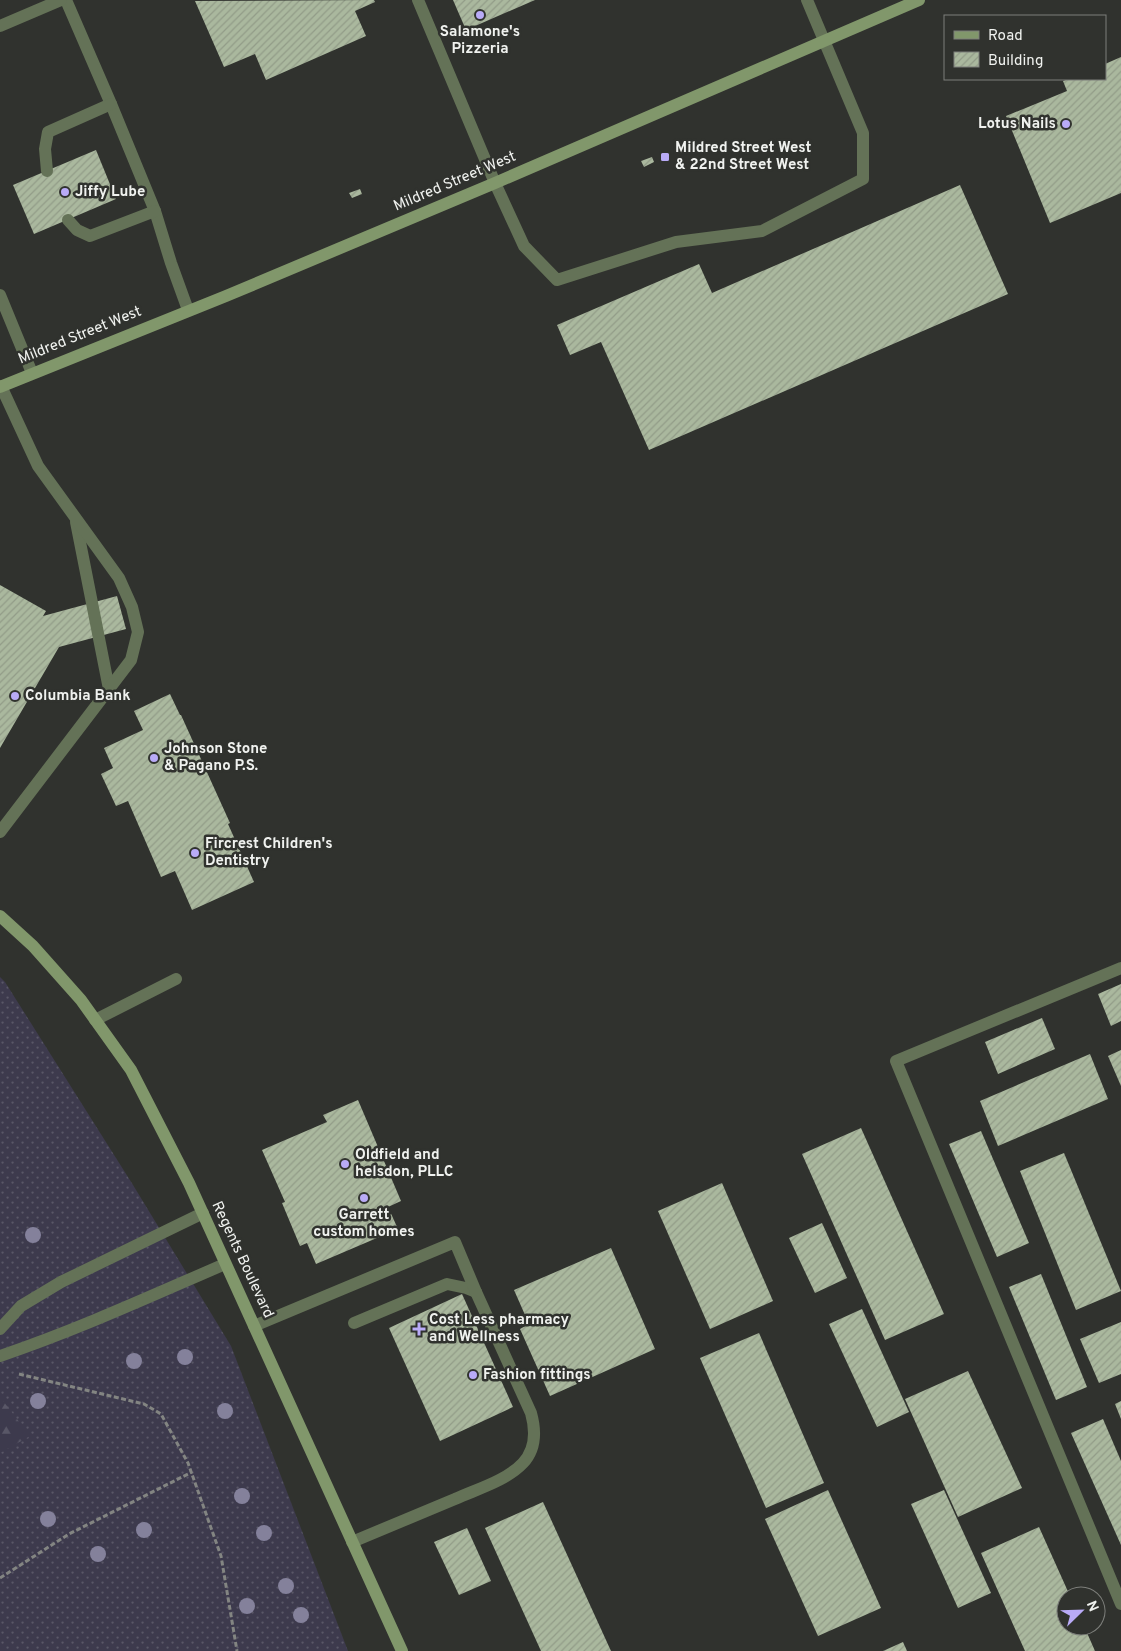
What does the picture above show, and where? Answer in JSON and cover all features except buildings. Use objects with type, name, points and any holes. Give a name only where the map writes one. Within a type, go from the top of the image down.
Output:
[{"type":"main road","name":"Mildred Street West","points":[[1,386],[495,183],[919,0]]},
{"type":"main road","name":"Regents Boulevard","points":[[0,916],[33,946],[81,1000],[131,1070],[156,1116],[203,1213],[402,1651]]},
{"type":"street","points":[[0,26],[62,0]]},
{"type":"street","points":[[66,0],[155,211],[171,264],[188,310]]},
{"type":"street","points":[[418,0],[495,183],[524,246],[556,280],[676,242],[762,231],[863,179],[863,133],[807,0]]},
{"type":"street","points":[[47,171],[45,149],[48,132],[111,104]]},
{"type":"street","points":[[68,220],[77,230],[90,236],[155,211]]},
{"type":"street","points":[[0,295],[32,373]]},
{"type":"street","points":[[0,832],[131,660],[138,632],[132,608],[118,578],[38,466],[1,386]]},
{"type":"street","points":[[75,518],[109,688]]},
{"type":"street","points":[[1121,968],[896,1062],[1121,1604]]},
{"type":"street","points":[[95,1020],[176,978]]},
{"type":"street","points":[[0,1330],[21,1306],[61,1282],[203,1213]]},
{"type":"street","points":[[254,1326],[455,1242],[531,1413],[535,1426],[534,1442],[529,1455],[522,1464],[496,1481],[352,1542]]},
{"type":"street","points":[[0,1356],[37,1344],[92,1322],[225,1264]]},
{"type":"street","points":[[354,1323],[447,1284],[476,1292]]},
{"type":"path","points":[[10,1372],[144,1404],[160,1414],[192,1472],[221,1556],[237,1651]]},
{"type":"path","points":[[0,1578],[68,1534],[192,1472]]},
{"type":"green space","points":[[0,977],[5,982],[133,1185],[231,1346],[348,1651],[0,1651]]},
{"type":"green space","points":[[0,1397],[30,1436],[0,1453]]},
{"type":"place","name":"Salamone's Pizzeria","points":[[480,15]]},
{"type":"place","name":"Lotus Nails","points":[[1066,124]]},
{"type":"place","name":"Mildred Street West & 22nd Street West","points":[[665,157]]},
{"type":"place","name":"Jiffy Lube","points":[[65,192]]},
{"type":"place","name":"Columbia Bank","points":[[15,696]]},
{"type":"place","name":"Johnson Stone & Pagano P.S.","points":[[154,758]]},
{"type":"place","name":"Fircrest Children's Dentistry","points":[[195,853]]},
{"type":"place","name":"Oldfield and helsdon, PLLC","points":[[345,1164]]},
{"type":"place","name":"Garrett custom homes","points":[[364,1198]]},
{"type":"place","name":"Cost Less pharmacy and Wellness","points":[[419,1329]]},
{"type":"place","name":"Fashion fittings","points":[[473,1375]]}]
